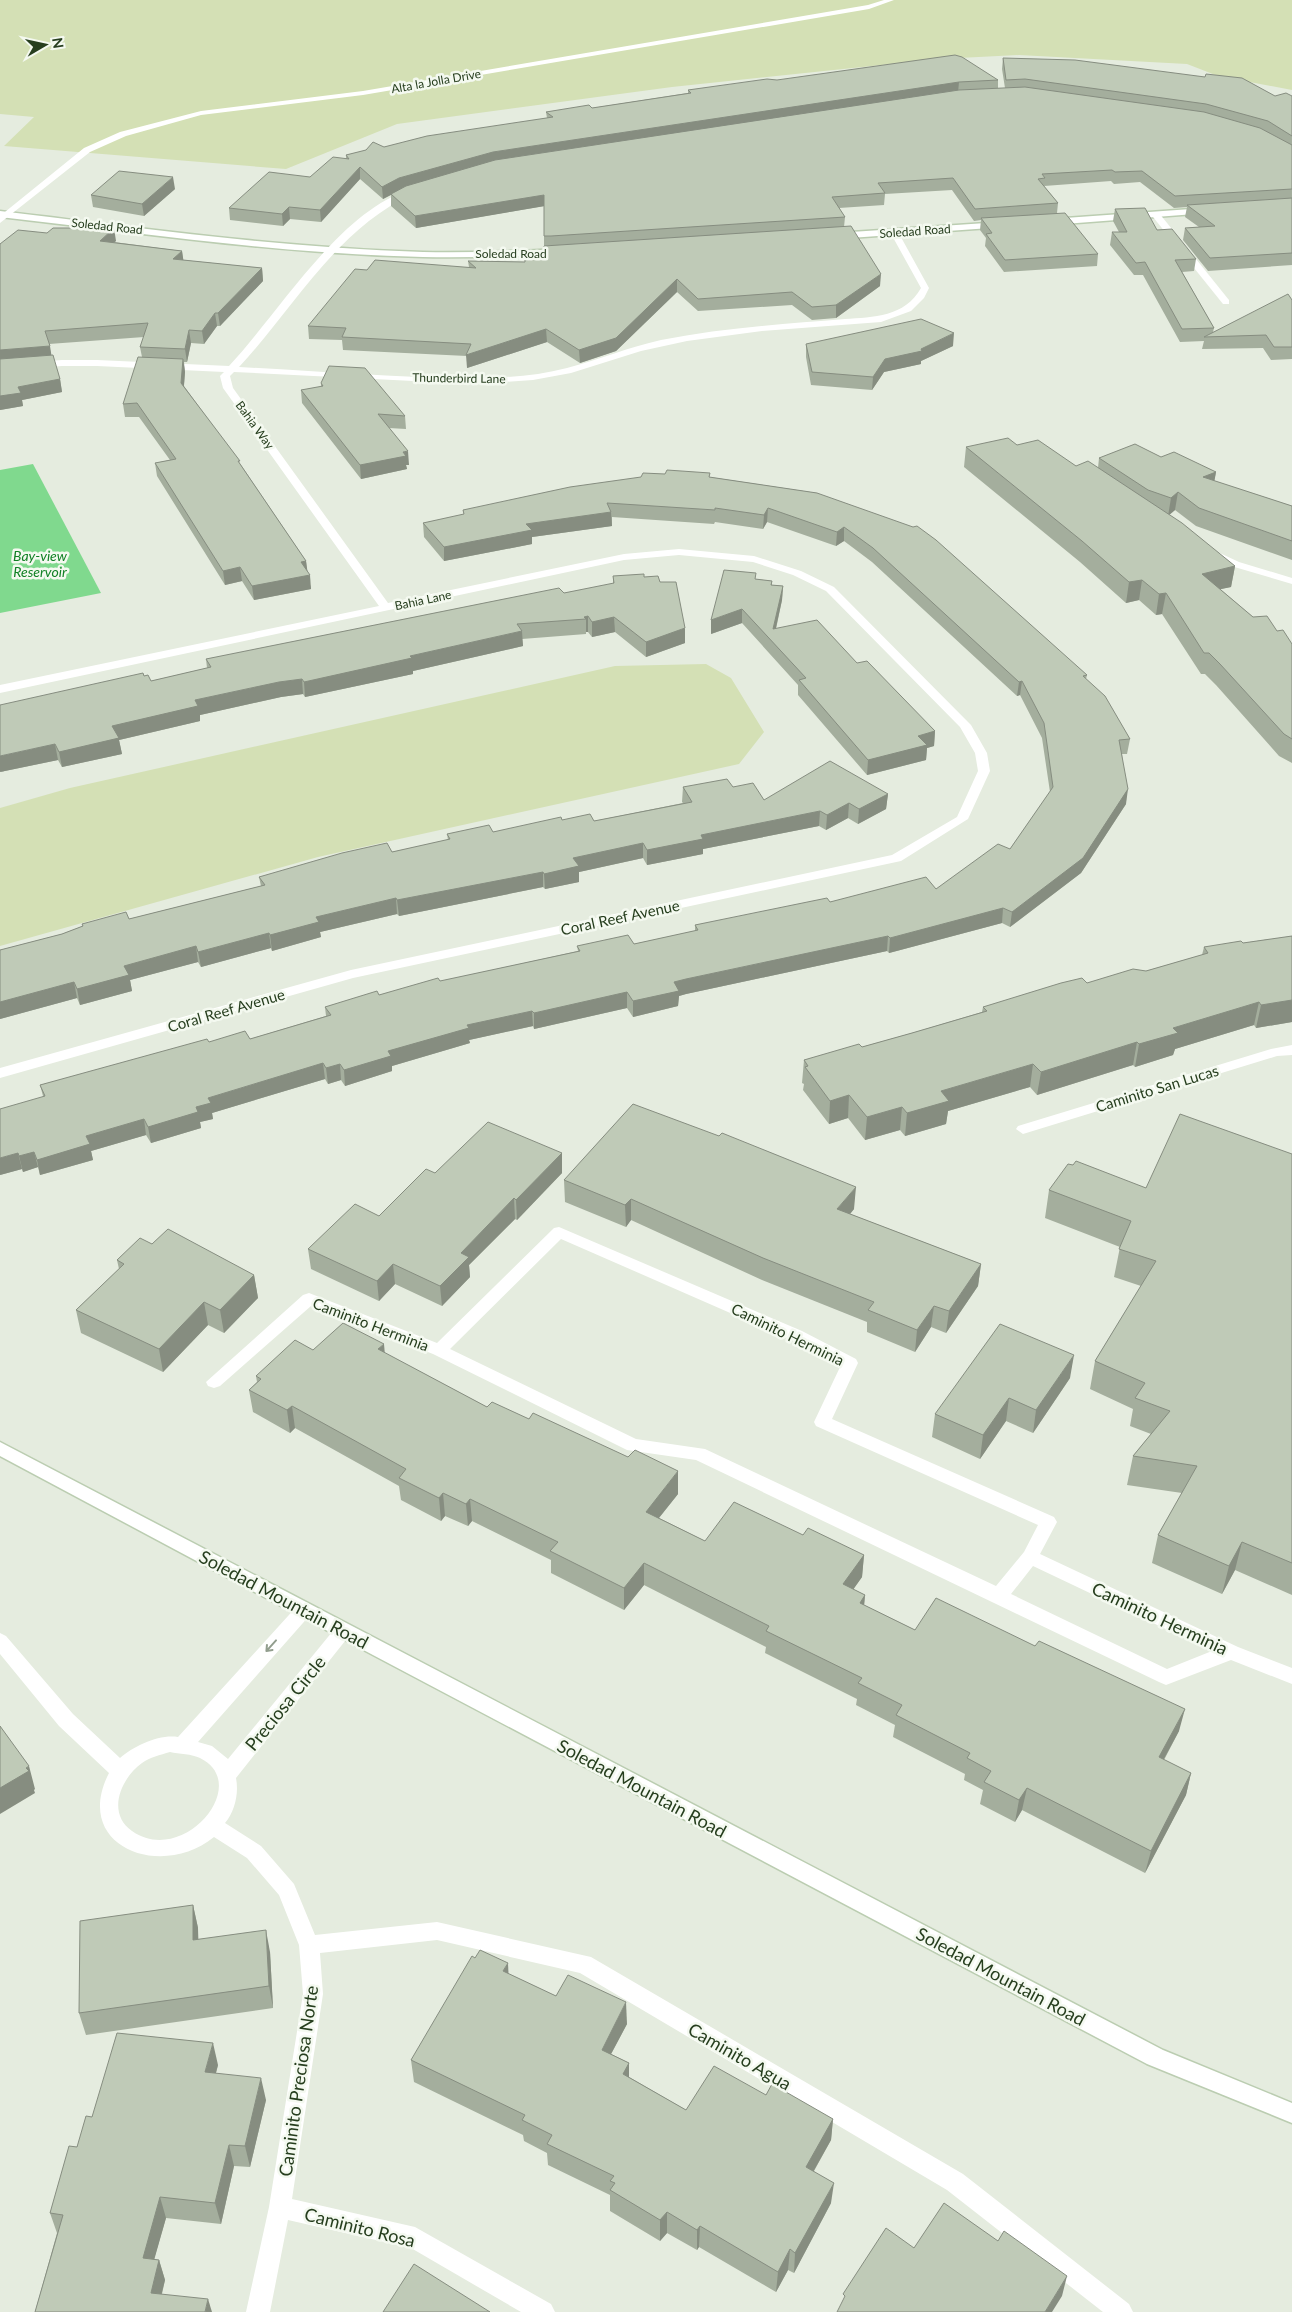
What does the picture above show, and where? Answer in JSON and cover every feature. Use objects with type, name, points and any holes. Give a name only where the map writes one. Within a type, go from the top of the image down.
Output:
[{"type":"street","name":"Alta la Jolla Drive","points":[[2,216],[87,150],[123,134],[201,113],[363,93],[869,7],[891,0]]},
{"type":"street","points":[[232,369],[334,250],[370,212],[403,194],[421,189]]},
{"type":"street","points":[[1039,223],[1214,211]]},
{"type":"street","points":[[1156,215],[1226,302]]},
{"type":"street","name":"Soledad Road","points":[[2,216],[296,248],[444,253],[571,252]]},
{"type":"street","name":"Soledad Road","points":[[825,236],[1010,224]]},
{"type":"street","name":"Thunderbird Lane","points":[[0,368],[97,362],[473,381],[521,379],[566,371],[660,343],[735,330],[872,321],[904,312],[922,298],[925,288],[894,232]]},
{"type":"street","name":"Bahia Way","points":[[232,369],[226,376],[228,388],[386,608]]},
{"type":"street","points":[[1201,548],[1235,564],[1292,581]]},
{"type":"street","name":"Bahia Lane","points":[[0,689],[624,557],[679,552],[754,559],[797,573],[830,589],[839,600]]},
{"type":"street","name":"Coral Reef Avenue","points":[[0,1073],[351,974],[896,858],[962,819],[984,771],[981,753],[965,724],[839,600]]},
{"type":"street","name":"Caminito San Lucas","points":[[1023,1129],[1276,1052],[1292,1050]]},
{"type":"street","name":"Caminito Herminia","points":[[214,1382],[310,1298],[439,1350],[632,1445],[699,1454],[999,1596],[1030,1557],[1048,1522],[822,1422],[850,1362],[796,1335],[560,1232],[439,1350]]},
{"type":"street","name":"Soledad Mountain Road","points":[[0,1448],[343,1631],[1156,2057],[1222,2082],[1292,2113]]},
{"type":"street","name":"Caminito Herminia","points":[[1030,1557],[1231,1652],[1292,1676]]},
{"type":"street","points":[[999,1596],[1166,1677],[1231,1652]]},
{"type":"street","points":[[183,1745],[304,1610]]},
{"type":"street","name":"Preciosa Circle","points":[[227,1774],[343,1631]]},
{"type":"street","points":[[0,1641],[66,1720],[120,1772]]},
{"type":"street","points":[[170,1744],[183,1745],[205,1751],[218,1761],[227,1774],[230,1792],[225,1810],[213,1826],[197,1839],[177,1848],[156,1849],[135,1845],[120,1835],[111,1820],[108,1804],[111,1787],[120,1772],[133,1758],[151,1749],[170,1744]]},
{"type":"street","name":"Caminito Preciosa Norte","points":[[213,1826],[254,1852],[287,1890],[308,1945],[313,1994],[280,2207],[258,2312]]},
{"type":"street","name":"Caminito Agua","points":[[308,1945],[437,1931],[584,1964],[955,2182],[1024,2234],[1121,2312]]},
{"type":"street","name":"Caminito Rosa","points":[[280,2207],[415,2238],[543,2312]]},
{"type":"shaded area","points":[[0,0],[1292,0],[1292,90],[1218,76],[1187,64],[1019,55],[939,59],[672,87],[397,124],[286,169],[4,146],[34,117],[0,114]]},
{"type":"shaded area","points":[[706,664],[731,678],[764,732],[739,764],[318,857],[0,946],[0,808],[70,788],[615,666]]},
{"type":"water","name":"Bay-view Reservoir","points":[[33,464],[101,593],[0,613],[0,470]]},
{"type":"building","points":[[955,55],[962,57],[998,80],[959,82],[493,152],[399,178],[382,187],[360,167],[320,210],[289,207],[282,214],[229,208],[269,172],[310,177],[333,157],[349,159],[346,155],[366,150],[373,142],[384,147],[427,136],[553,117],[546,112],[589,105],[592,108],[691,93],[688,90],[767,79],[777,80]]},
{"type":"building","points":[[1003,58],[1075,60],[1205,77],[1206,74],[1242,78],[1275,96],[1286,93],[1292,96],[1292,136],[1268,121],[1206,104],[1025,79],[1006,80]]},
{"type":"building","points":[[1025,87],[1204,112],[1260,128],[1292,145],[1292,189],[1175,196],[1142,171],[1115,172],[1112,170],[1042,174],[1045,178],[1038,179],[1058,203],[975,209],[953,178],[878,183],[885,193],[832,197],[845,217],[551,236],[544,236],[544,195],[415,216],[391,194],[406,186],[495,160],[959,90]]},
{"type":"building","points":[[119,171],[173,177],[142,204],[91,195]]},
{"type":"building","points":[[1292,198],[1292,253],[1210,258],[1185,228],[1215,226],[1187,205]]},
{"type":"building","points":[[1145,208],[1157,230],[1172,229],[1196,259],[1175,260],[1214,328],[1182,329],[1145,262],[1136,263],[1112,232],[1127,232],[1115,209]]},
{"type":"building","points":[[1065,213],[1098,254],[1005,260],[986,234],[992,233],[981,218]]},
{"type":"building","points":[[851,226],[881,274],[836,305],[812,307],[792,292],[698,299],[677,279],[616,338],[579,350],[546,329],[466,355],[471,344],[342,337],[346,328],[308,326],[355,269],[367,270],[375,260],[476,268],[468,261],[525,262],[525,260],[544,259],[544,246]]},
{"type":"building","points":[[53,228],[114,228],[100,241],[182,251],[173,259],[262,268],[218,313],[215,313],[202,331],[189,330],[185,349],[140,347],[148,323],[45,331],[50,346],[0,350],[0,244],[18,230],[47,233]]},
{"type":"building","points":[[1288,294],[1292,300],[1292,347],[1274,347],[1266,335],[1204,337]]},
{"type":"building","points":[[921,319],[954,333],[921,349],[922,351],[885,359],[873,377],[812,372],[806,344]]},
{"type":"building","points":[[53,355],[60,379],[18,387],[21,393],[0,396],[0,359]]},
{"type":"building","points":[[138,357],[183,359],[181,383],[240,461],[238,461],[306,561],[301,562],[310,575],[252,586],[240,567],[223,571],[155,463],[176,459],[137,403],[123,404]]},
{"type":"building","points":[[329,366],[365,368],[405,416],[378,414],[408,451],[403,452],[406,456],[360,465],[301,390],[323,386],[321,383]]},
{"type":"building","points":[[1008,438],[1017,445],[1038,440],[1076,466],[1088,461],[1182,523],[1235,566],[1202,574],[1253,617],[1267,616],[1277,631],[1283,630],[1292,644],[1292,739],[1284,734],[1209,653],[1204,653],[1166,593],[1159,594],[1142,580],[1129,582],[1082,541],[966,447]]},
{"type":"building","points":[[1135,444],[1161,457],[1174,452],[1216,472],[1203,477],[1292,506],[1292,541],[1199,508],[1178,492],[1171,498],[1148,490],[1099,458]]},
{"type":"building","points":[[667,470],[710,473],[709,477],[817,493],[913,527],[917,526],[936,540],[1087,675],[1083,676],[1105,696],[1130,739],[1119,740],[1128,789],[1083,858],[1012,912],[1003,908],[890,938],[888,936],[686,979],[674,982],[679,991],[633,1001],[627,992],[534,1013],[532,1011],[467,1025],[469,1028],[388,1051],[391,1056],[344,1070],[340,1064],[326,1068],[323,1063],[208,1098],[211,1103],[196,1107],[198,1112],[148,1127],[144,1119],[86,1136],[90,1144],[37,1160],[34,1152],[19,1156],[18,1153],[0,1158],[0,1109],[45,1096],[40,1085],[207,1039],[209,1042],[245,1031],[250,1039],[331,1015],[325,1007],[377,991],[379,995],[438,978],[440,981],[580,951],[577,946],[628,935],[634,944],[698,930],[695,925],[827,898],[830,902],[926,877],[936,889],[998,844],[1010,849],[1053,787],[1044,723],[1022,681],[1019,682],[873,548],[844,527],[837,532],[768,508],[764,515],[715,508],[715,510],[607,503],[611,512],[526,524],[532,530],[444,547],[423,523],[464,514],[463,510],[570,487],[641,477],[643,473],[665,474]]},
{"type":"building","points":[[724,570],[756,573],[755,579],[772,581],[771,585],[783,586],[773,629],[817,620],[857,663],[867,661],[935,731],[918,736],[927,745],[868,760],[799,680],[806,678],[742,609],[711,620]]},
{"type":"building","points":[[644,574],[644,577],[658,576],[660,582],[676,582],[685,628],[646,642],[614,617],[592,622],[588,616],[584,617],[586,619],[517,624],[522,631],[410,656],[412,658],[304,682],[302,679],[279,682],[195,700],[198,706],[112,726],[119,738],[59,752],[55,744],[0,756],[0,705],[143,673],[144,676],[148,675],[151,681],[211,667],[206,659],[559,588],[564,593],[614,583],[613,576]]},
{"type":"building","points":[[830,761],[888,794],[859,809],[849,803],[827,815],[820,811],[701,835],[703,839],[647,850],[643,843],[573,858],[579,866],[544,874],[543,872],[397,900],[396,898],[316,917],[319,922],[270,935],[269,933],[198,952],[196,946],[124,966],[129,975],[77,989],[74,982],[0,1002],[0,950],[62,934],[83,926],[82,924],[126,912],[129,919],[265,885],[259,877],[342,853],[387,843],[392,852],[450,839],[447,834],[489,825],[493,832],[561,817],[562,820],[590,814],[594,821],[692,802],[683,787],[727,779],[733,787],[753,783],[764,800]]},
{"type":"building","points":[[1292,936],[1292,1000],[1261,1005],[1259,1002],[1173,1028],[1178,1033],[1139,1044],[1137,1042],[1041,1072],[1033,1064],[941,1091],[949,1101],[907,1113],[902,1107],[867,1117],[849,1095],[830,1101],[805,1067],[808,1066],[804,1060],[859,1044],[862,1047],[987,1011],[983,1007],[1061,983],[1082,978],[1087,983],[1133,969],[1146,971],[1208,953],[1204,947]]},
{"type":"building","points":[[633,1104],[719,1136],[722,1133],[856,1187],[837,1209],[981,1264],[949,1311],[934,1306],[917,1330],[868,1310],[874,1302],[763,1258],[631,1199],[625,1205],[564,1180]]},
{"type":"building","points":[[1180,1114],[1292,1154],[1292,1563],[1242,1542],[1229,1566],[1158,1535],[1197,1466],[1133,1456],[1170,1411],[1135,1398],[1145,1383],[1095,1361],[1156,1261],[1119,1249],[1131,1221],[1049,1190],[1068,1164],[1073,1165],[1076,1161],[1146,1188]]},
{"type":"building","points":[[488,1122],[562,1153],[516,1200],[514,1198],[461,1253],[469,1257],[440,1286],[393,1264],[377,1281],[308,1249],[355,1204],[379,1216],[426,1169],[435,1173]]},
{"type":"building","points":[[168,1229],[254,1275],[220,1310],[204,1302],[159,1349],[76,1310],[124,1264],[117,1260],[140,1238],[152,1244]]},
{"type":"building","points":[[343,1323],[384,1344],[378,1349],[487,1407],[492,1402],[529,1419],[533,1413],[628,1457],[635,1450],[678,1471],[646,1512],[705,1541],[734,1502],[803,1535],[808,1528],[864,1555],[843,1584],[865,1595],[860,1603],[915,1630],[936,1598],[1035,1646],[1039,1641],[1185,1709],[1159,1757],[1191,1773],[1151,1851],[1027,1788],[1019,1800],[984,1782],[991,1771],[967,1758],[970,1753],[896,1715],[902,1705],[858,1683],[862,1678],[766,1631],[769,1626],[644,1563],[624,1588],[550,1551],[558,1542],[470,1499],[466,1504],[443,1493],[439,1498],[399,1478],[406,1469],[292,1406],[287,1410],[249,1390],[261,1379],[256,1376],[295,1340],[313,1350]]},
{"type":"building","points":[[1000,1324],[1074,1355],[1036,1410],[1009,1398],[983,1435],[935,1414]]},
{"type":"building","points":[[0,1726],[29,1766],[26,1768],[29,1771],[0,1788]]},
{"type":"building","points":[[193,1905],[193,1940],[266,1930],[269,1986],[79,2013],[80,1921]]},
{"type":"building","points":[[480,1950],[508,1963],[503,1971],[556,1996],[568,1975],[626,2002],[602,2050],[629,2063],[623,2074],[686,2110],[714,2066],[766,2095],[772,2084],[833,2119],[806,2167],[834,2183],[795,2253],[790,2249],[778,2272],[700,2226],[697,2230],[667,2212],[660,2220],[610,2190],[615,2183],[610,2181],[614,2176],[547,2144],[552,2135],[522,2120],[525,2115],[411,2060],[472,1956],[475,1958]]},
{"type":"building","points":[[117,2033],[213,2043],[205,2072],[261,2078],[245,2146],[229,2145],[215,2203],[160,2197],[143,2258],[159,2260],[151,2293],[208,2299],[205,2312],[35,2312],[63,2215],[50,2213],[69,2146],[77,2147],[86,2116],[92,2117]]},
{"type":"building","points":[[944,2203],[998,2241],[1004,2231],[1067,2276],[1045,2312],[837,2312],[845,2296],[843,2294],[886,2228],[914,2248]]},
{"type":"building","points":[[414,2264],[490,2312],[383,2312]]}]
